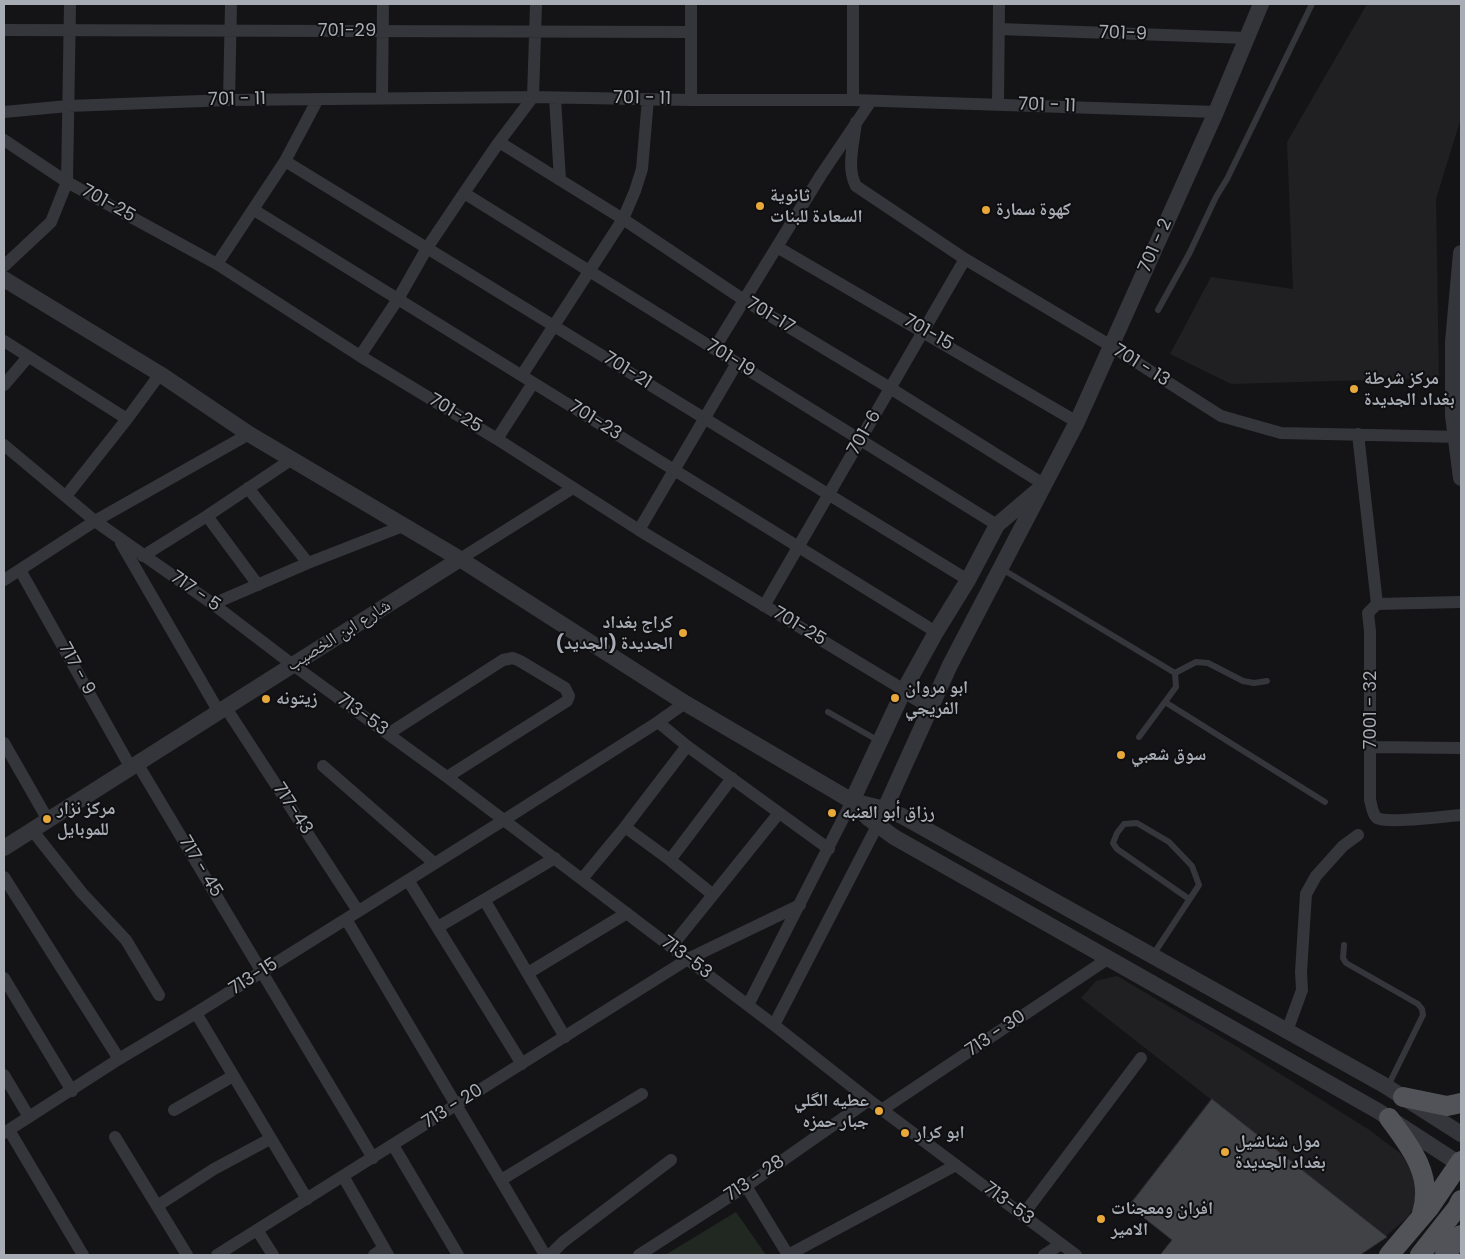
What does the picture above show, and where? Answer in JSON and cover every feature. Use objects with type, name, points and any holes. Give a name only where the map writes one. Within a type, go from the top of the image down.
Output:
[{"type":"main road","points":[[1395,1092],[1446,1106],[1461,1103]]},
{"type":"main road","points":[[1389,1118],[1408,1143],[1423,1173],[1426,1203],[1421,1218]]},
{"type":"main road","points":[[1389,1255],[1421,1218],[1461,1163]]},
{"type":"main road","points":[[1420,1255],[1457,1208],[1461,1200]]},
{"type":"main road","points":[[1447,1255],[1461,1235]]},
{"type":"main road","points":[[1447,1255],[1461,1250]]},
{"type":"street","points":[[4,266],[51,222],[67,182],[70,4]]},
{"type":"street","points":[[229,100],[231,4]]},
{"type":"street","points":[[382,98],[383,4]]},
{"type":"street","points":[[360,356],[398,299],[427,248],[499,142],[533,98],[536,4]]},
{"type":"street","points":[[691,4],[691,100]]},
{"type":"street","points":[[852,4],[853,100]]},
{"type":"street","points":[[998,104],[999,4]]},
{"type":"street","name":"701 - 2","points":[[877,826],[950,665],[1077,422],[1216,112],[1261,4]]},
{"type":"street","name":"701-29","points":[[4,30],[691,32]]},
{"type":"street","name":"701-9","points":[[999,30],[1247,38]]},
{"type":"street","points":[[555,98],[560,180]]},
{"type":"street","name":"701 - 11","points":[[4,112],[68,106],[229,100],[555,98],[853,100],[1216,112]]},
{"type":"street","points":[[217,264],[285,161],[318,100]]},
{"type":"street","points":[[522,375],[623,218],[642,169],[648,100]]},
{"type":"street","points":[[714,349],[821,175],[871,101]]},
{"type":"street","name":"701 - 13","points":[[856,122],[851,169],[851,178],[856,186],[965,259],[1110,346],[1221,416],[1281,433],[1459,437]]},
{"type":"street","name":"701-25","points":[[4,140],[67,182],[217,264],[638,530],[904,690]]},
{"type":"street","name":"701-17","points":[[499,142],[623,218],[744,300],[1045,485]]},
{"type":"street","name":"701-21","points":[[285,161],[968,580]]},
{"type":"street","name":"701-19","points":[[464,193],[997,525]]},
{"type":"street","name":"701-23","points":[[254,210],[936,632]]},
{"type":"street","name":"701-15","points":[[777,247],[924,330],[1077,422]]},
{"type":"street","points":[[1461,253],[1453,342],[1452,416],[1459,437],[1461,478]]},
{"type":"street","name":"701-6","points":[[764,606],[965,259]]},
{"type":"street","points":[[4,279],[160,374],[249,434],[460,560],[685,703],[852,801],[877,826],[1389,1118],[1461,1163]]},
{"type":"street","points":[[4,341],[127,419]]},
{"type":"street","points":[[4,385],[28,357]]},
{"type":"street","points":[[638,530],[737,364]]},
{"type":"street","points":[[66,496],[160,374]]},
{"type":"street","points":[[497,440],[533,383]]},
{"type":"street","points":[[4,580],[95,521],[249,434]]},
{"type":"street","points":[[1358,434],[1377,604],[1461,602]]},
{"type":"street","name":"717 - 5","points":[[4,445],[95,521],[213,604],[293,665]]},
{"type":"street","points":[[143,556],[292,459]]},
{"type":"street","points":[[748,1005],[829,849],[904,690],[936,632],[968,580],[997,525],[1045,485]]},
{"type":"street","points":[[248,488],[308,563]]},
{"type":"street","name":"شارع ابن الخصيب","points":[[4,848],[573,488]]},
{"type":"street","points":[[207,516],[258,585]]},
{"type":"street","points":[[213,604],[308,563],[403,526]]},
{"type":"street","name":"717-43","points":[[118,537],[222,710],[358,911]]},
{"type":"street","name":"717 - 9","points":[[20,570],[134,766]]},
{"type":"street","name":"7001 - 32","points":[[1377,604],[1368,613],[1370,631],[1370,800],[1373,814],[1378,819],[1391,820],[1461,815]]},
{"type":"street","points":[[388,734],[503,660],[513,658],[520,661],[566,688],[569,696],[567,702],[447,777]]},
{"type":"street","name":"713-53","points":[[293,665],[555,858],[774,1025],[868,1100],[884,1109],[1076,1255]]},
{"type":"street","points":[[904,690],[932,706]]},
{"type":"street","name":"713-15","points":[[6,1132],[72,1091],[118,1059],[196,1013],[504,820],[685,703]]},
{"type":"street","points":[[658,722],[687,746],[829,849]]},
{"type":"street","points":[[4,743],[48,820]]},
{"type":"street","points":[[582,879],[625,827],[687,746]]},
{"type":"street","points":[[1371,747],[1461,748]]},
{"type":"street","name":"717 - 45","points":[[134,766],[262,971],[373,1158]]},
{"type":"street","points":[[323,766],[434,863]]},
{"type":"street","points":[[670,860],[732,778]]},
{"type":"street","points":[[852,801],[885,809],[902,816],[1395,1092],[1461,1134]]},
{"type":"street","points":[[671,947],[779,813]]},
{"type":"street","points":[[774,1025],[877,826]]},
{"type":"street","points":[[625,827],[712,894]]},
{"type":"street","points":[[32,830],[82,893],[126,940],[159,995]]},
{"type":"street","points":[[1287,1031],[1302,990],[1306,894],[1316,876],[1343,846],[1358,835]]},
{"type":"street","points":[[438,927],[555,858]]},
{"type":"street","points":[[4,877],[118,1059]]},
{"type":"street","points":[[408,880],[522,1064]]},
{"type":"street","points":[[485,901],[565,1037]]},
{"type":"street","name":"713 - 20","points":[[218,1255],[688,960],[800,905]]},
{"type":"street","points":[[528,973],[627,913]]},
{"type":"street","points":[[346,919],[545,1255]]},
{"type":"street","name":"713 - 30","points":[[884,1109],[1109,958]]},
{"type":"street","points":[[4,978],[72,1091]]},
{"type":"street","points":[[196,1013],[306,1199]]},
{"type":"street","points":[[1023,1215],[1141,1058]]},
{"type":"street","points":[[4,1075],[29,1118]]},
{"type":"street","points":[[174,1110],[233,1076]]},
{"type":"street","points":[[501,1180],[642,1094]]},
{"type":"street","name":"713 - 28","points":[[639,1255],[746,1186],[868,1100]]},
{"type":"street","points":[[6,1132],[83,1255]]},
{"type":"street","points":[[115,1137],[187,1255]]},
{"type":"street","points":[[157,1206],[214,1169],[270,1139]]},
{"type":"street","points":[[393,1145],[458,1255]]},
{"type":"street","points":[[550,1255],[563,1242],[671,1160]]},
{"type":"street","points":[[746,1186],[788,1255],[956,1165]]},
{"type":"street","points":[[343,1176],[382,1253]]},
{"type":"street","points":[[257,1230],[273,1255]]},
{"type":"street","points":[[1044,1255],[1061,1244]]},
{"type":"lane","points":[[1158,310],[1190,254],[1216,197],[1227,179],[1312,4]]},
{"type":"lane","points":[[1001,568],[1175,673]]},
{"type":"lane","points":[[1175,673],[1196,662],[1208,663],[1244,681],[1254,683],[1267,681]]},
{"type":"lane","points":[[1139,737],[1176,687],[1175,673]]},
{"type":"lane","points":[[1165,702],[1325,802]]},
{"type":"lane","points":[[828,712],[880,742]]},
{"type":"lane","points":[[1152,956],[1199,884],[1192,866],[1169,842],[1137,823],[1124,824],[1113,843],[1117,849],[1189,898]]},
{"type":"lane","points":[[1344,945],[1343,958],[1346,963],[1418,1004],[1422,1009],[1423,1015],[1395,1092]]},
{"type":"shaded area","points":[[1367,4],[1461,4],[1461,118],[1436,199],[1439,378],[1231,384],[1170,354],[1211,277],[1293,289],[1287,142]]},
{"type":"shaded area","points":[[1117,976],[1231,1043],[1368,1129],[1400,1153],[1414,1172],[1417,1194],[1414,1207],[1408,1217],[1386,1236],[1081,998],[1096,981]]},
{"type":"shaded area","points":[[736,1212],[766,1255],[665,1255]]},
{"type":"building","name":"مول شناشيل بغداد الجديدة","points":[[1212,1099],[1387,1237],[1360,1255],[1160,1255],[1172,1240],[1129,1206]]},
{"type":"place","name":"ثانوية السعادة للبنات","points":[[760,206]]},
{"type":"place","name":"كهوة سمارة","points":[[986,210]]},
{"type":"place","name":"مركز شرطة بغداد الجديدة","points":[[1354,389]]},
{"type":"place","name":"كراج بغداد الجديدة (الجديد)","points":[[683,633]]},
{"type":"place","name":"ابو مروان الفريجي","points":[[895,698]]},
{"type":"place","name":"زيتونه","points":[[266,699]]},
{"type":"place","name":"سوق شعبي","points":[[1121,755]]},
{"type":"place","name":"رزاق أبو العنبه","points":[[832,813]]},
{"type":"place","name":"مركز نزار للموبايل","points":[[47,819]]},
{"type":"place","name":"عطيه الگلي جبار حمزه","points":[[879,1111]]},
{"type":"place","name":"ابو كرار","points":[[905,1133]]},
{"type":"place","name":"مول شناشيل بغداد الجديدة","points":[[1225,1152]]},
{"type":"place","name":"افران ومعجنات الامير","points":[[1101,1219]]}]
